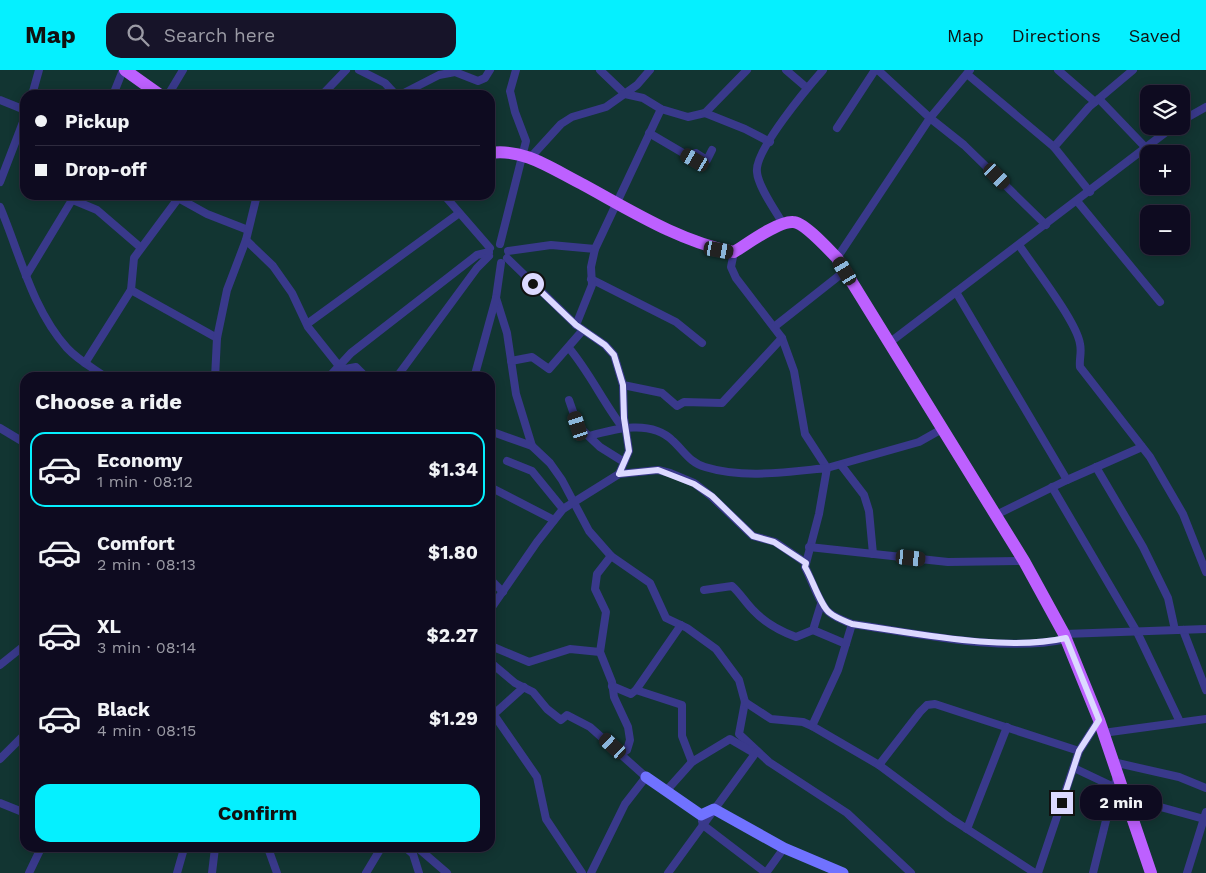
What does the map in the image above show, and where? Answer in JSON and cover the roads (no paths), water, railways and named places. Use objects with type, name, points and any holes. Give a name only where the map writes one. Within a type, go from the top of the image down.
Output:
[{"type":"main road","points":[[124,70],[153,90]]},
{"type":"main road","points":[[495,153],[527,156],[667,229],[711,248],[734,252],[783,224],[794,221],[803,226],[838,258],[1024,561],[1065,636],[1099,720],[1116,781],[1124,797],[1151,873]]},
{"type":"street","points":[[33,90],[38,70]]},
{"type":"street","points":[[116,90],[124,70]]},
{"type":"street","points":[[171,90],[183,70]]},
{"type":"street","points":[[327,90],[346,70]]},
{"type":"street","points":[[359,70],[386,83],[392,90]]},
{"type":"street","points":[[410,90],[439,75],[455,72],[478,81],[485,78],[490,70]]},
{"type":"street","points":[[400,372],[489,252],[500,244],[527,156],[526,141],[515,112],[510,91],[516,70]]},
{"type":"street","points":[[600,70],[625,94],[643,98],[660,109],[688,117],[705,113],[748,70]]},
{"type":"street","points":[[527,156],[561,124],[572,117],[606,107],[637,86],[650,70]]},
{"type":"street","points":[[786,70],[807,88]]},
{"type":"street","points":[[783,224],[756,171],[787,112],[823,70]]},
{"type":"street","points":[[837,128],[876,70],[971,151],[1046,226]]},
{"type":"street","points":[[1058,70],[1097,100],[1143,145]]},
{"type":"street","points":[[1054,147],[1097,100],[1133,70]]},
{"type":"street","points":[[838,258],[930,118],[969,72],[1054,147],[1090,192]]},
{"type":"street","points":[[0,100],[20,108]]},
{"type":"street","points":[[1190,116],[1206,107]]},
{"type":"street","points":[[511,360],[532,357],[549,369],[569,348],[579,327],[592,285],[591,266],[595,250],[660,109]]},
{"type":"street","points":[[705,113],[745,129],[770,142]]},
{"type":"street","points":[[0,182],[20,129]]},
{"type":"street","points":[[649,133],[695,160],[696,153],[706,160],[712,150]]},
{"type":"street","points":[[1150,145],[1163,135]]},
{"type":"street","points":[[889,342],[1019,244],[1046,226],[1140,153]]},
{"type":"street","points":[[26,276],[73,200]]},
{"type":"street","points":[[78,200],[97,210],[140,247]]},
{"type":"street","points":[[85,363],[131,290],[134,258],[140,247],[177,200]]},
{"type":"street","points":[[184,200],[208,214],[248,230]]},
{"type":"street","points":[[215,372],[217,338],[227,290],[246,240],[258,200]]},
{"type":"street","points":[[448,200],[489,252],[494,262],[505,257],[551,245],[595,250]]},
{"type":"street","points":[[1078,201],[1160,302]]},
{"type":"street","points":[[0,207],[26,276],[44,314],[62,341],[85,363],[98,372]]},
{"type":"street","points":[[306,324],[458,214]]},
{"type":"street","points":[[246,240],[273,266],[292,293],[306,324],[339,366],[346,369],[356,367],[361,372]]},
{"type":"street","points":[[500,244],[505,257],[579,327],[605,345],[614,355],[623,385],[624,428],[629,451],[619,474]]},
{"type":"street","points":[[1019,244],[1074,326],[1081,345],[1080,367],[1142,447],[1183,514],[1206,572]]},
{"type":"street","points":[[334,372],[351,353],[477,255],[489,252]]},
{"type":"street","points":[[734,252],[731,267],[736,278],[782,338],[794,371],[805,434],[827,468],[819,514],[805,567],[816,586],[821,604],[828,613],[852,624],[1014,644],[1044,643],[1065,636],[1206,629]]},
{"type":"street","points":[[476,372],[505,257]]},
{"type":"street","points":[[774,327],[845,271]]},
{"type":"street","points":[[591,278],[676,322],[702,342]]},
{"type":"street","points":[[131,290],[217,338]]},
{"type":"street","points":[[956,292],[1067,480]]},
{"type":"street","points":[[496,298],[507,333],[516,394],[532,446]]},
{"type":"street","points":[[623,385],[662,393],[677,406],[684,402],[722,403],[782,338]]},
{"type":"street","points":[[569,348],[581,362],[609,410],[624,428]]},
{"type":"street","points":[[569,400],[578,426],[600,447],[624,462]]},
{"type":"street","points":[[589,436],[624,428],[646,427],[672,439],[694,464],[724,472],[767,473],[827,468],[919,442],[942,428]]},
{"type":"street","points":[[1,429],[20,440]]},
{"type":"street","points":[[495,433],[532,446],[550,463],[589,531],[611,556],[650,583],[666,618],[681,625],[716,649],[738,680],[745,702],[739,734],[755,752]]},
{"type":"street","points":[[996,515],[1067,480],[1142,447]]},
{"type":"street","points":[[507,461],[532,471],[563,510]]},
{"type":"street","points":[[841,464],[864,495],[873,554]]},
{"type":"street","points":[[1096,467],[1143,547],[1168,598],[1179,630],[1206,690]]},
{"type":"street","points":[[495,603],[563,510],[619,474],[658,470],[694,484],[712,496],[753,536],[774,542],[806,563]]},
{"type":"street","points":[[1052,487],[1137,632],[1180,722]]},
{"type":"street","points":[[495,490],[554,520]]},
{"type":"street","points":[[809,547],[948,562],[1024,561]]},
{"type":"street","points":[[611,556],[597,574],[595,589],[606,612],[600,652],[614,697],[628,727],[630,740],[627,750],[621,754]]},
{"type":"street","points":[[495,584],[503,592]]},
{"type":"street","points":[[704,590],[732,586],[744,597],[752,609],[776,629],[796,637],[813,630],[846,644]]},
{"type":"street","points":[[813,630],[821,604]]},
{"type":"street","points":[[812,726],[838,670],[852,624]]},
{"type":"street","points":[[612,686],[631,694],[636,690],[681,625]]},
{"type":"street","points":[[0,664],[20,649]]},
{"type":"street","points":[[495,649],[529,662],[570,649],[600,652]]},
{"type":"street","points":[[495,666],[533,692],[547,709],[561,720],[567,715],[590,727],[646,777],[667,790],[766,873],[784,848]]},
{"type":"street","points":[[495,710],[524,687]]},
{"type":"street","points":[[636,690],[682,705],[682,736],[692,762]]},
{"type":"street","points":[[745,702],[772,719],[803,722],[812,726],[879,765],[967,829],[1037,873],[1079,751],[1099,720]]},
{"type":"street","points":[[879,765],[927,705],[935,704],[1079,751]]},
{"type":"street","points":[[495,716],[537,777],[546,819],[582,873]]},
{"type":"street","points":[[1103,733],[1206,719]]},
{"type":"street","points":[[967,829],[1007,727]]},
{"type":"street","points":[[0,759],[20,739]]},
{"type":"street","points":[[667,790],[692,762],[730,740],[755,752],[847,813],[911,873]]},
{"type":"street","points":[[668,873],[702,820],[714,809],[755,752]]},
{"type":"street","points":[[1112,762],[1179,777],[1206,788]]},
{"type":"street","points":[[1074,768],[1116,781],[1093,873]]},
{"type":"street","points":[[591,873],[625,804],[646,777]]},
{"type":"street","points":[[1124,797],[1205,816],[1187,873]]},
{"type":"street","points":[[0,803],[20,811]]},
{"type":"street","points":[[714,809],[784,848],[843,873]]},
{"type":"street","points":[[29,873],[38,852]]},
{"type":"street","points":[[176,873],[183,852]]},
{"type":"street","points":[[212,873],[215,852]]},
{"type":"street","points":[[269,852],[277,873]]},
{"type":"street","points":[[366,873],[379,852]]},
{"type":"street","points":[[412,852],[419,873]]},
{"type":"street","points":[[423,852],[447,873]]}]
